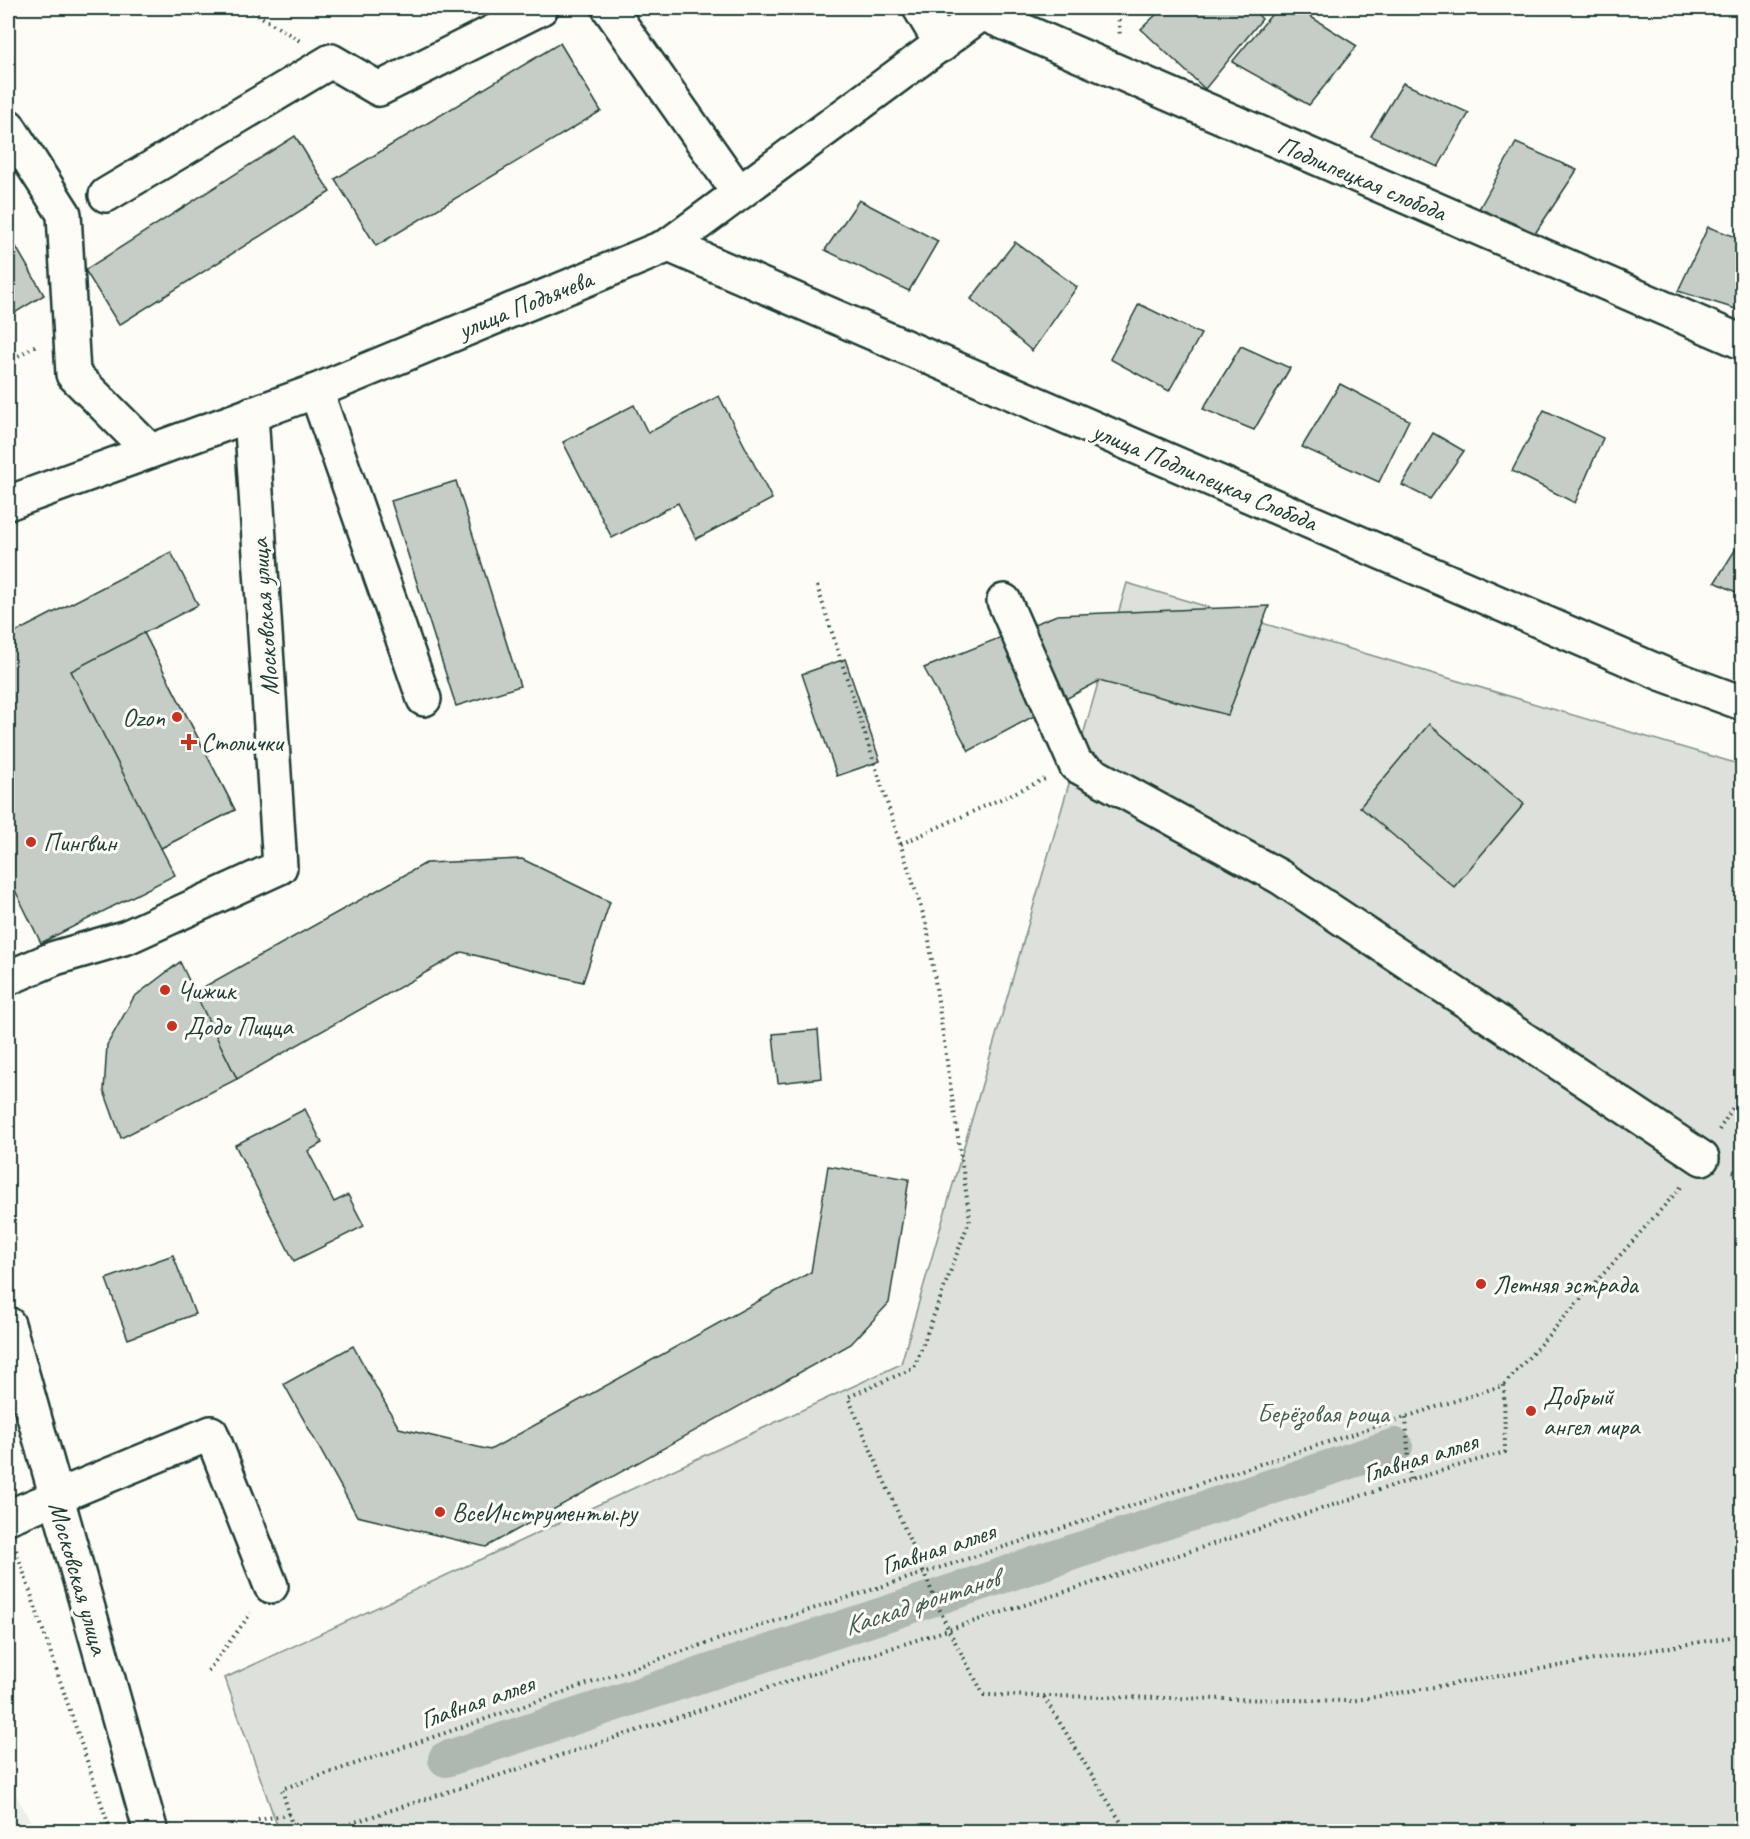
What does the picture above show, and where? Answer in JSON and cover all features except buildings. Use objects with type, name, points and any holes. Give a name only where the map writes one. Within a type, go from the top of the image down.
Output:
[{"type":"street","points":[[106,195],[331,61],[379,89],[541,8]]},
{"type":"street","points":[[609,8],[739,193]]},
{"type":"street","points":[[920,8],[942,45]]},
{"type":"street","name":"улица Подъячева","points":[[8,504],[149,450],[316,391],[669,245],[942,45],[986,10]]},
{"type":"street","name":"Подлипецкая слобода","points":[[986,10],[1743,342]]},
{"type":"street","points":[[8,126],[64,214],[73,374],[149,450]]},
{"type":"street","name":"улица Подлипецкая Слобода","points":[[669,245],[1652,670],[1743,703]]},
{"type":"street","points":[[316,391],[424,699]]},
{"type":"street","name":"Московская улица","points":[[8,978],[55,958],[127,937],[280,867],[251,414]]},
{"type":"street","points":[[1004,601],[1076,765],[1280,877],[1702,1158]]},
{"type":"street","name":"Московская улица","points":[[8,1324],[54,1495],[152,1832]]},
{"type":"street","points":[[11,1531],[54,1495],[212,1433],[271,1586]]},
{"type":"path","points":[[247,8],[331,61]]},
{"type":"path","points":[[817,586],[927,926],[970,1220],[914,1368],[848,1397],[948,1629],[984,1695],[1351,1701],[1743,1635]]},
{"type":"path","points":[[901,844],[1076,765]]},
{"type":"path","points":[[1504,1385],[1689,1178],[1743,1093]]},
{"type":"path","name":"Главная аллея","points":[[294,1832],[282,1789],[692,1648],[1504,1385],[1504,1452],[1410,1480],[324,1832]]},
{"type":"path","points":[[1406,1417],[1410,1480]]},
{"type":"path","points":[[11,1531],[111,1832]]},
{"type":"path","points":[[208,1671],[271,1586]]},
{"type":"path","points":[[1043,1696],[1127,1832]]},
{"type":"path","points":[[258,1820],[289,1814]]},
{"type":"shaded area","points":[[8,1780],[36,1831],[8,1831]]},
{"type":"green space","name":"Берёзовая роща","points":[[1127,583],[1742,765],[1742,1831],[279,1831],[225,1678],[901,1364]]},
{"type":"waterway","name":"Каскад фонтанов","points":[[446,1759],[1395,1446]]},
{"type":"place","name":"Ozon","points":[[177,717]]},
{"type":"place","name":"Столички","points":[[189,742]]},
{"type":"place","name":"Пингвин","points":[[31,842]]},
{"type":"place","name":"Чижик","points":[[165,990]]},
{"type":"place","name":"Додо Пицца","points":[[172,1026]]},
{"type":"place","name":"Летняя эстрада","points":[[1481,1284]]},
{"type":"place","name":"Добрый ангел мира","points":[[1531,1411]]},
{"type":"place","name":"ВсеИнструменты.ру","points":[[440,1512]]}]
